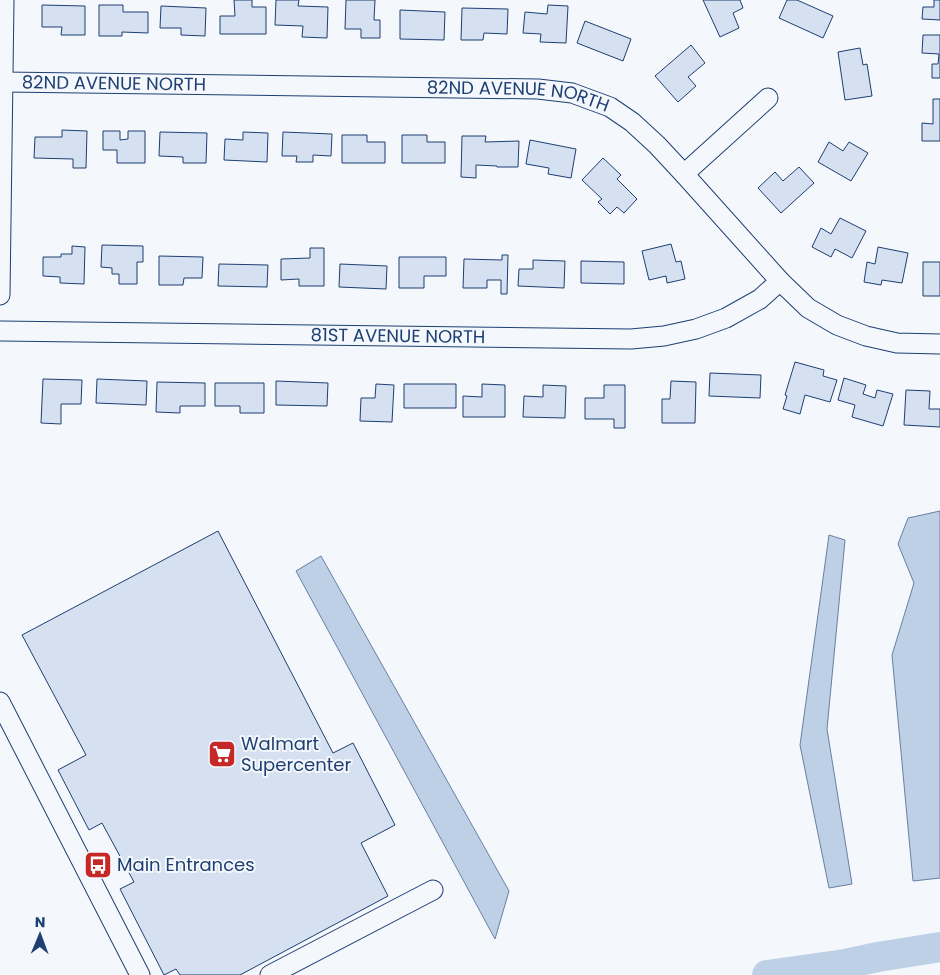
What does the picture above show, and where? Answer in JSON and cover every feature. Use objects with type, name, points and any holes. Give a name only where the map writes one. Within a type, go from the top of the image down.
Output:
[{"type":"street","points":[[0,295],[4,0]]},
{"type":"street","name":"82ND AVENUE NORTH","points":[[3,82],[538,89],[572,93],[610,107],[625,117],[657,145],[780,281],[808,308],[837,325],[866,336],[896,343],[940,344]]},
{"type":"street","points":[[684,174],[768,98]]},
{"type":"street","name":"81ST AVENUE NORTH","points":[[0,331],[639,338],[664,336],[696,329],[726,318],[760,299],[780,281]]},
{"type":"street","points":[[0,702],[140,975]]},
{"type":"street","points":[[270,975],[433,890]]},
{"type":"water","points":[[940,511],[940,878],[913,881],[892,655],[914,583],[898,544],[908,518]]},
{"type":"water","points":[[829,535],[845,540],[827,729],[852,884],[829,888],[800,745]]},
{"type":"water","points":[[321,556],[509,891],[495,939],[296,571]]},
{"type":"building","points":[[234,0],[252,0],[252,7],[266,7],[266,34],[220,34],[220,16],[235,16]]},
{"type":"building","points":[[276,0],[299,0],[298,6],[328,7],[327,38],[302,37],[303,26],[275,25]]},
{"type":"building","points":[[346,0],[375,0],[374,20],[380,20],[380,38],[361,38],[361,29],[345,29]]},
{"type":"building","points":[[703,0],[740,0],[743,8],[733,13],[739,28],[720,37]]},
{"type":"building","points":[[787,0],[797,0],[833,16],[823,38],[779,18]]},
{"type":"building","points":[[934,0],[940,0],[940,20],[922,19],[923,7],[934,7]]},
{"type":"building","points":[[42,5],[85,6],[85,35],[61,35],[62,27],[42,27]]},
{"type":"building","points":[[99,5],[123,5],[123,12],[148,12],[148,33],[122,32],[122,36],[99,36]]},
{"type":"building","points":[[548,5],[568,6],[566,43],[540,42],[541,34],[523,33],[525,12],[547,14]]},
{"type":"building","points":[[161,6],[206,8],[205,36],[181,35],[181,28],[160,28]]},
{"type":"building","points":[[462,8],[508,9],[507,34],[484,33],[483,40],[461,40]]},
{"type":"building","points":[[400,10],[445,12],[444,40],[400,39]]},
{"type":"building","points":[[585,21],[631,39],[623,61],[577,43]]},
{"type":"building","points":[[923,35],[940,35],[940,78],[932,78],[932,64],[938,64],[939,54],[922,53]]},
{"type":"building","points":[[691,45],[705,63],[688,77],[696,86],[678,102],[655,76]]},
{"type":"building","points":[[860,48],[863,65],[867,64],[872,96],[845,100],[838,52]]},
{"type":"building","points":[[933,99],[940,99],[940,141],[922,141],[922,123],[933,124]]},
{"type":"building","points":[[62,130],[87,131],[86,168],[73,168],[73,159],[34,158],[35,137],[62,137]]},
{"type":"building","points":[[103,131],[120,131],[120,140],[128,139],[128,131],[145,131],[145,163],[117,163],[117,150],[103,150]]},
{"type":"building","points":[[160,132],[207,133],[206,163],[183,163],[183,157],[159,156]]},
{"type":"building","points":[[243,132],[268,133],[267,162],[224,160],[225,139],[243,140]]},
{"type":"building","points":[[283,132],[332,134],[331,156],[313,155],[313,162],[296,162],[297,156],[282,156]]},
{"type":"building","points":[[342,135],[367,135],[367,142],[385,142],[385,163],[342,163]]},
{"type":"building","points":[[402,135],[427,135],[427,142],[445,142],[445,163],[402,163]]},
{"type":"building","points":[[462,136],[486,136],[485,142],[519,141],[518,167],[476,165],[476,178],[461,177]]},
{"type":"building","points":[[530,140],[576,149],[571,178],[548,174],[549,168],[526,164]]},
{"type":"building","points":[[829,142],[843,151],[849,142],[868,153],[851,181],[818,162]]},
{"type":"building","points":[[603,158],[621,175],[617,179],[637,199],[624,213],[617,207],[610,214],[598,202],[602,199],[582,180]]},
{"type":"building","points":[[799,167],[814,183],[781,213],[758,188],[775,172],[783,181]]},
{"type":"building","points":[[840,218],[866,231],[852,258],[835,249],[831,257],[812,247],[821,228],[831,234]]},
{"type":"building","points":[[671,244],[676,262],[681,261],[685,279],[667,283],[666,276],[649,280],[642,251]]},
{"type":"building","points":[[102,245],[143,246],[143,262],[137,262],[137,284],[119,284],[119,274],[112,274],[112,268],[101,267]]},
{"type":"building","points":[[72,246],[85,247],[84,284],[60,283],[60,277],[43,276],[43,257],[61,257],[61,254],[72,254]]},
{"type":"building","points":[[878,247],[908,253],[902,283],[882,280],[881,285],[864,282],[867,262],[875,264]]},
{"type":"building","points":[[310,248],[324,248],[324,286],[299,286],[299,279],[281,280],[281,259],[310,258]]},
{"type":"building","points":[[502,255],[508,255],[507,294],[501,294],[501,280],[487,280],[487,288],[463,288],[464,259],[502,260]]},
{"type":"building","points":[[159,256],[203,257],[202,278],[184,278],[183,285],[159,285]]},
{"type":"building","points":[[399,257],[446,257],[446,276],[424,276],[424,288],[399,288]]},
{"type":"building","points":[[533,260],[565,261],[564,288],[518,286],[519,269],[533,269]]},
{"type":"building","points":[[581,261],[624,262],[624,284],[581,283]]},
{"type":"building","points":[[923,262],[940,262],[940,296],[923,296]]},
{"type":"building","points":[[219,264],[268,265],[267,287],[218,286]]},
{"type":"building","points":[[340,264],[387,266],[386,289],[339,287]]},
{"type":"building","points":[[795,362],[824,370],[823,376],[837,380],[830,402],[805,395],[800,414],[783,409],[787,396],[785,395]]},
{"type":"building","points":[[710,373],[761,375],[760,398],[709,396]]},
{"type":"building","points":[[844,378],[866,385],[863,394],[875,398],[877,390],[893,394],[883,426],[852,417],[855,405],[838,400]]},
{"type":"building","points":[[43,379],[82,380],[81,404],[61,404],[61,424],[41,423]]},
{"type":"building","points":[[97,379],[147,381],[146,405],[96,403]]},
{"type":"building","points":[[276,381],[328,383],[327,406],[276,405]]},
{"type":"building","points":[[671,381],[696,382],[695,423],[662,423],[662,399],[670,399]]},
{"type":"building","points":[[157,382],[205,383],[205,406],[180,406],[180,413],[156,412]]},
{"type":"building","points":[[215,383],[264,383],[264,413],[240,413],[240,406],[215,406]]},
{"type":"building","points":[[376,384],[394,385],[392,422],[360,421],[361,398],[375,398]]},
{"type":"building","points":[[404,384],[456,384],[456,408],[404,408]]},
{"type":"building","points":[[482,384],[505,385],[505,417],[463,417],[463,396],[482,397]]},
{"type":"building","points":[[543,385],[566,386],[565,418],[523,417],[524,396],[543,397]]},
{"type":"building","points":[[604,385],[625,385],[625,428],[614,428],[614,419],[585,419],[585,398],[604,398]]},
{"type":"building","points":[[906,390],[930,391],[929,409],[940,409],[940,427],[904,425]]},
{"type":"building","name":"Walmart Supercenter","points":[[218,531],[333,753],[353,743],[395,825],[361,843],[388,896],[240,975],[180,975],[176,969],[164,975],[120,889],[134,882],[102,823],[89,830],[58,770],[86,755],[22,635]]},
{"type":"waterway","points":[[767,975],[845,964],[940,947]]},
{"type":"place","name":"Walmart Supercenter","points":[[222,754]]},
{"type":"place","name":"Main Entrances","points":[[98,865]]}]
